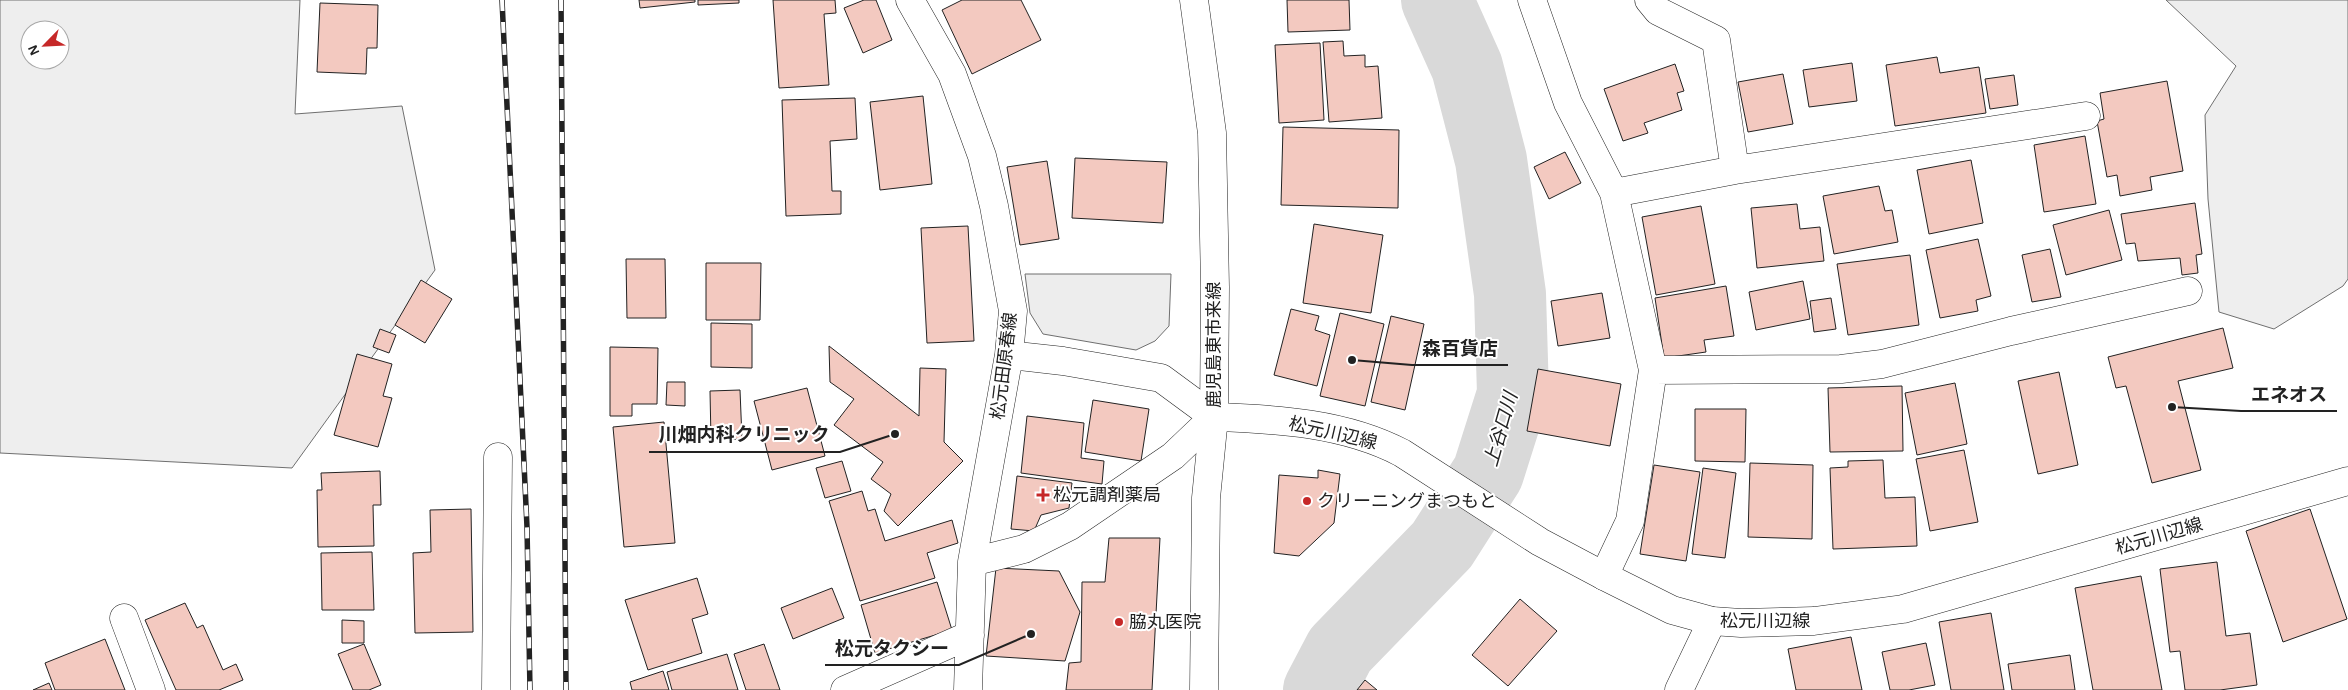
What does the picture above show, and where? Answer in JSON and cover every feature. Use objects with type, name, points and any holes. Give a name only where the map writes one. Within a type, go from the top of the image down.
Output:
[{"type":"street","name":"松元田原春線","points":[[911,0],[952,74],[982,156],[994,206],[1013,310],[1009,355],[972,562],[968,690]]},
{"type":"street","name":"鹿児島東市来線","points":[[1194,0],[1212,133],[1215,288],[1214,417],[1206,498],[1204,690]]},
{"type":"street","points":[[1532,0],[1568,103],[1614,193],[1653,370],[1630,521],[1604,576]]},
{"type":"street","points":[[1649,0],[1658,11],[1716,40],[1735,170]]},
{"type":"street","points":[[1614,193],[1735,170],[2086,116]]},
{"type":"street","points":[[1653,370],[1841,368],[1882,364],[2011,331],[2188,290]]},
{"type":"street","points":[[972,562],[1024,549],[1070,526],[1173,456],[1214,417],[1161,378],[1063,361],[1009,355]]},
{"type":"street","name":"松元川辺線","points":[[1214,417],[1257,418],[1313,424],[1378,441],[1402,453],[1501,515],[1540,542],[1604,576],[1672,610],[1712,621],[1741,624],[1814,621],[1903,609],[2348,481]]},
{"type":"street","points":[[496,690],[498,457]]},
{"type":"street","points":[[124,618],[151,690]]},
{"type":"street","points":[[1679,690],[1712,621]]},
{"type":"street","points":[[845,690],[970,635]]},
{"type":"shaded area","points":[[0,0],[300,0],[295,114],[402,106],[435,270],[292,468],[0,453]]},
{"type":"shaded area","points":[[2166,0],[2348,0],[2348,279],[2343,286],[2274,329],[2219,312],[2208,199],[2205,115],[2236,66]]},
{"type":"shaded area","points":[[1025,274],[1171,274],[1169,326],[1155,341],[1136,350],[1043,334],[1030,313]]},
{"type":"building","points":[[639,0],[695,0],[695,2],[640,8]]},
{"type":"building","points":[[698,0],[739,0],[739,3],[698,5]]},
{"type":"building","points":[[773,0],[835,0],[836,13],[824,14],[829,85],[779,88]]},
{"type":"building","points":[[864,0],[876,0],[892,40],[863,53],[844,8]]},
{"type":"building","points":[[962,0],[1021,0],[1041,40],[972,74],[942,10]]},
{"type":"building","points":[[1287,0],[1349,0],[1350,30],[1288,32]]},
{"type":"building","points":[[320,3],[378,5],[377,48],[367,48],[366,74],[317,72]]},
{"type":"building","points":[[1343,41],[1344,56],[1365,55],[1365,67],[1378,66],[1382,118],[1329,122],[1323,42]]},
{"type":"building","points":[[1320,43],[1324,120],[1279,123],[1275,45]]},
{"type":"building","points":[[1937,57],[1940,73],[1979,67],[1986,113],[1895,126],[1886,65]]},
{"type":"building","points":[[1852,63],[1857,101],[1809,107],[1803,70]]},
{"type":"building","points":[[1675,64],[1684,91],[1677,93],[1682,110],[1644,123],[1648,133],[1623,141],[1604,89]]},
{"type":"building","points":[[1783,74],[1793,124],[1748,132],[1738,82]]},
{"type":"building","points":[[2014,75],[2018,105],[1990,109],[1985,79]]},
{"type":"building","points":[[2167,81],[2183,171],[2150,177],[2152,190],[2120,196],[2117,175],[2107,177],[2097,121],[2104,119],[2100,93]]},
{"type":"building","points":[[923,96],[932,184],[880,190],[870,102]]},
{"type":"building","points":[[855,98],[857,139],[830,141],[832,191],[841,191],[841,214],[786,216],[782,100]]},
{"type":"building","points":[[1283,127],[1399,130],[1398,208],[1281,205]]},
{"type":"building","points":[[2085,136],[2096,204],[2044,212],[2034,145]]},
{"type":"building","points":[[1565,152],[1581,183],[1549,199],[1534,167]]},
{"type":"building","points":[[1075,158],[1167,162],[1163,223],[1072,218]]},
{"type":"building","points":[[1971,160],[1983,223],[1929,234],[1917,170]]},
{"type":"building","points":[[1047,161],[1059,239],[1020,245],[1007,167]]},
{"type":"building","points":[[1879,186],[1885,211],[1892,210],[1898,242],[1834,254],[1823,196]]},
{"type":"building","points":[[2195,203],[2202,254],[2196,255],[2198,273],[2182,275],[2180,258],[2138,261],[2135,243],[2126,244],[2121,214]]},
{"type":"building","points":[[1797,204],[1800,229],[1820,227],[1824,261],[1757,268],[1751,208]]},
{"type":"building","points":[[1701,206],[1715,284],[1656,295],[1642,217]]},
{"type":"building","points":[[2109,210],[2122,260],[2066,275],[2053,225]]},
{"type":"building","points":[[1314,224],[1383,235],[1371,313],[1303,303]]},
{"type":"building","points":[[968,226],[974,341],[927,343],[921,228]]},
{"type":"building","points":[[1978,239],[1991,296],[1976,300],[1978,311],[1940,318],[1926,250]]},
{"type":"building","points":[[2050,249],[2061,297],[2032,302],[2022,255]]},
{"type":"building","points":[[1910,255],[1919,325],[1848,335],[1837,264]]},
{"type":"building","points":[[626,259],[665,259],[666,318],[627,318]]},
{"type":"building","points":[[706,263],[761,263],[760,320],[706,320]]},
{"type":"building","points":[[421,280],[452,299],[425,343],[395,325]]},
{"type":"building","points":[[1803,281],[1810,319],[1756,330],[1749,292]]},
{"type":"building","points":[[1726,286],[1734,336],[1704,340],[1706,352],[1664,358],[1655,298]]},
{"type":"building","points":[[1602,293],[1610,338],[1558,346],[1551,301]]},
{"type":"building","points":[[1831,298],[1836,329],[1814,332],[1810,301]]},
{"type":"building","points":[[1291,309],[1319,316],[1315,330],[1330,335],[1317,386],[1274,375]]},
{"type":"building","points":[[1340,313],[1384,324],[1365,406],[1320,396]]},
{"type":"building","points":[[1391,316],[1424,324],[1405,410],[1371,402]]},
{"type":"building","points":[[711,323],[752,324],[752,368],[711,367]]},
{"type":"building","points":[[2223,328],[2233,368],[2178,381],[2201,470],[2152,483],[2126,386],[2116,388],[2108,357]]},
{"type":"building","points":[[380,329],[396,335],[389,353],[373,347]]},
{"type":"building","points":[[829,346],[919,416],[920,368],[946,369],[944,442],[963,461],[898,526],[884,511],[891,494],[871,479],[883,462],[834,425],[854,399],[830,382]]},
{"type":"building","points":[[610,347],[658,348],[657,404],[632,404],[632,416],[610,416]]},
{"type":"building","points":[[357,354],[392,364],[383,396],[392,398],[378,447],[334,435]]},
{"type":"building","points":[[1538,369],[1621,384],[1610,446],[1527,431]]},
{"type":"building","points":[[2059,372],[2078,465],[2038,474],[2018,381]]},
{"type":"building","points":[[667,382],[685,382],[685,406],[666,405]]},
{"type":"building","points":[[1955,383],[1967,444],[1917,455],[1905,393]]},
{"type":"building","points":[[1902,386],[1903,451],[1830,452],[1828,388]]},
{"type":"building","points":[[807,388],[825,456],[772,470],[754,401]]},
{"type":"building","points":[[740,390],[742,439],[711,440],[710,391]]},
{"type":"building","points":[[1093,400],[1149,409],[1141,461],[1085,452]]},
{"type":"building","points":[[1695,409],[1746,409],[1745,462],[1695,461]]},
{"type":"building","points":[[1027,416],[1084,423],[1081,458],[1104,461],[1102,484],[1021,473]]},
{"type":"building","points":[[664,422],[675,543],[624,547],[613,427]]},
{"type":"building","points":[[1964,450],[1978,522],[1930,531],[1916,459]]},
{"type":"building","points":[[1883,460],[1885,498],[1915,497],[1917,546],[1833,549],[1830,468],[1848,467],[1848,461]]},
{"type":"building","points":[[842,461],[851,491],[825,498],[816,468]]},
{"type":"building","points":[[1750,463],[1813,465],[1812,539],[1748,537]]},
{"type":"building","points":[[1654,465],[1700,472],[1686,561],[1640,554]]},
{"type":"building","points":[[1703,468],[1736,473],[1725,558],[1692,554]]},
{"type":"building","name":"クリーニングまつもと","points":[[1318,470],[1340,474],[1334,523],[1299,556],[1274,553],[1279,475],[1318,478]]},
{"type":"building","points":[[380,471],[381,505],[373,505],[374,546],[318,547],[317,490],[322,490],[321,473]]},
{"type":"building","name":"松元調剤薬局","points":[[1017,476],[1072,483],[1069,508],[1041,515],[1034,531],[1011,529]]},
{"type":"building","points":[[862,491],[868,511],[875,509],[885,541],[952,520],[958,543],[927,553],[935,578],[860,601],[829,501]]},
{"type":"building","points":[[471,509],[473,632],[415,633],[413,553],[431,552],[430,510]]},
{"type":"building","points":[[2310,509],[2347,619],[2283,642],[2246,531]]},
{"type":"building","name":"脇丸医院","points":[[1109,538],[1160,538],[1152,690],[1066,690],[1069,663],[1081,662],[1082,582],[1105,582]]},
{"type":"building","points":[[372,552],[374,610],[322,610],[321,553]]},
{"type":"building","points":[[2217,562],[2226,636],[2250,633],[2257,685],[2220,690],[2185,690],[2180,651],[2170,652],[2160,569]]},
{"type":"building","points":[[996,568],[1059,571],[1080,612],[1065,661],[986,656]]},
{"type":"building","points":[[2141,576],[2162,690],[2093,690],[2075,588]]},
{"type":"building","points":[[697,578],[708,614],[692,619],[702,653],[648,670],[625,600]]},
{"type":"building","points":[[937,582],[952,630],[875,653],[861,605]]},
{"type":"building","points":[[832,588],[844,618],[793,639],[781,608]]},
{"type":"building","points":[[1520,599],[1557,631],[1508,686],[1472,655]]},
{"type":"building","points":[[185,603],[197,628],[203,625],[223,670],[236,664],[243,680],[219,690],[176,690],[145,620]]},
{"type":"building","points":[[1991,613],[2004,690],[1951,690],[1939,622]]},
{"type":"building","points":[[342,620],[364,621],[364,643],[342,643]]},
{"type":"building","points":[[1851,637],[1862,690],[1796,690],[1788,649]]},
{"type":"building","points":[[105,639],[125,690],[55,690],[45,663]]},
{"type":"building","points":[[1926,643],[1935,685],[1909,690],[1890,690],[1882,652]]},
{"type":"building","points":[[364,644],[381,685],[369,690],[353,690],[338,654]]},
{"type":"building","points":[[764,644],[780,690],[746,690],[734,654]]},
{"type":"building","points":[[727,654],[738,690],[672,690],[667,672]]},
{"type":"building","points":[[2070,655],[2075,690],[2012,690],[2008,664]]},
{"type":"building","points":[[663,671],[669,690],[632,690],[630,682]]},
{"type":"building","points":[[1365,680],[1377,690],[1357,690]]},
{"type":"building","points":[[49,683],[52,690],[33,690]]},
{"type":"waterway","name":"上谷口川","points":[[1319,690],[1340,650],[1442,545],[1488,473],[1513,394],[1510,294],[1491,160],[1467,67],[1437,0]]},
{"type":"railway","points":[[502,0],[527,527],[530,690]]},
{"type":"railway","points":[[561,0],[566,690]]},
{"type":"place","name":"森百貨店","points":[[1352,360]]},
{"type":"place","name":"エネオス","points":[[2172,407]]},
{"type":"place","name":"川畑内科クリニック","points":[[895,434]]},
{"type":"place","name":"松元調剤薬局","points":[[1043,495]]},
{"type":"place","name":"クリーニングまつもと","points":[[1307,501]]},
{"type":"place","name":"脇丸医院","points":[[1119,622]]},
{"type":"place","name":"松元タクシー","points":[[1031,634]]}]
